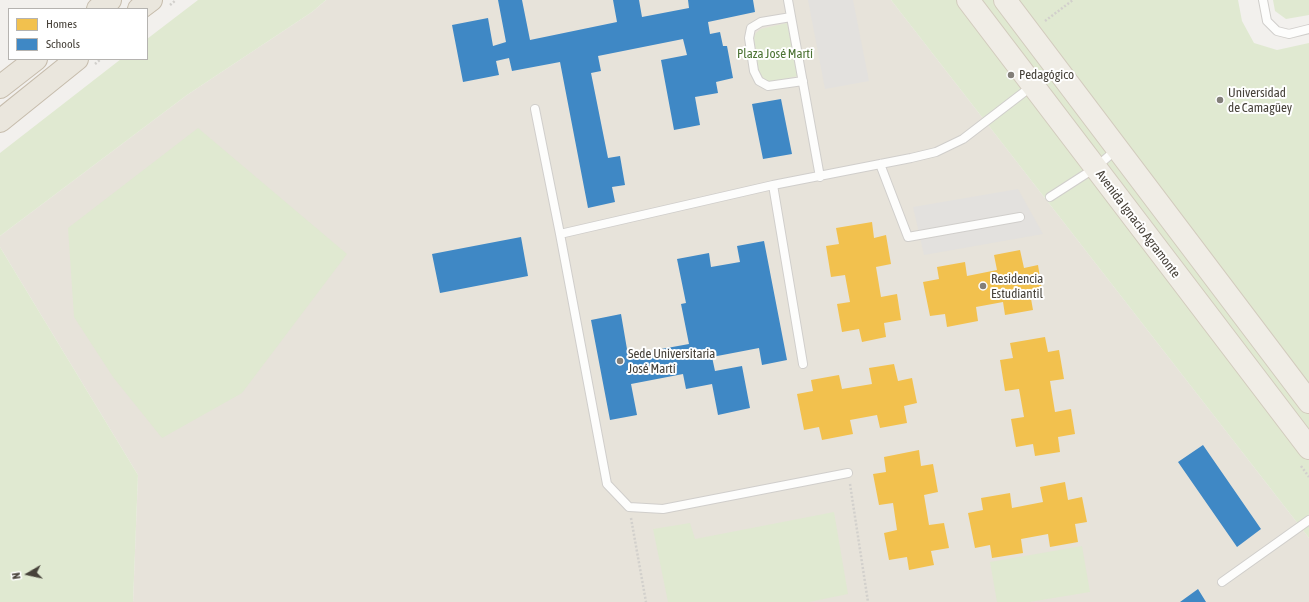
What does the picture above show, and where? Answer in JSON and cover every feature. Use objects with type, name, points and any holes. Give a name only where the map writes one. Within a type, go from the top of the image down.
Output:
[{"type":"highway","points":[[140,8],[150,0]]},
{"type":"highway","points":[[0,87],[35,60]]},
{"type":"highway","points":[[0,121],[76,60]]},
{"type":"main road","name":"Avenida Ignacio Agramonte","points":[[968,0],[1309,448]]},
{"type":"main road","points":[[1005,0],[1309,402]]},
{"type":"lane","points":[[788,0],[820,177]]},
{"type":"lane","points":[[1263,0],[1267,21],[1277,31],[1289,34],[1309,29]]},
{"type":"lane","points":[[791,17],[761,22],[751,28],[749,38],[754,71],[759,81],[768,86],[803,81]]},
{"type":"lane","points":[[560,234],[773,186],[936,152],[962,139],[1032,86],[1055,66]]},
{"type":"lane","points":[[535,109],[607,484],[629,507],[663,509],[848,472]]},
{"type":"lane","points":[[1050,197],[1095,168],[1118,149]]},
{"type":"lane","points":[[880,164],[908,237],[1020,217]]},
{"type":"lane","points":[[773,186],[803,364]]},
{"type":"lane","points":[[1222,582],[1309,520]]},
{"type":"path","points":[[1031,34],[1044,21],[1073,0]]},
{"type":"path","points":[[848,472],[868,602]]},
{"type":"path","points":[[629,507],[646,602]]},
{"type":"shaded area","name":"Sede Universitaria José Martí","points":[[326,0],[891,0],[1309,538],[1309,602],[133,602],[138,475],[0,247],[0,236],[187,95],[312,12]]},
{"type":"shaded area","points":[[808,0],[853,0],[869,81],[825,89]]},
{"type":"shaded area","points":[[1018,189],[1043,234],[924,255],[913,207]]},
{"type":"green space","points":[[198,0],[326,0],[312,12],[187,95],[0,236],[0,153],[120,60],[148,60],[148,38]]},
{"type":"green space","points":[[891,0],[1238,0],[1242,21],[1254,43],[1277,50],[1309,43],[1309,538]]},
{"type":"green space","points":[[1273,0],[1309,0],[1309,15],[1286,19],[1275,11]]},
{"type":"green space","name":"Plaza José Martí","points":[[787,23],[798,76],[769,82],[764,79],[758,70],[754,37],[761,29]]},
{"type":"green space","points":[[198,128],[347,254],[242,393],[162,438],[113,377],[74,317],[68,228]]},
{"type":"green space","points":[[0,247],[138,475],[133,602],[0,602]]},
{"type":"green space","points":[[834,512],[848,594],[809,602],[668,602],[653,529],[690,523],[695,539]]},
{"type":"green space","points":[[1082,546],[1090,592],[1029,602],[997,602],[990,562]]},
{"type":"building: Homes","points":[[872,222],[874,238],[886,235],[891,264],[876,267],[881,297],[897,294],[901,320],[884,323],[886,337],[862,342],[859,329],[842,332],[837,304],[850,302],[845,275],[831,277],[826,246],[839,244],[836,228]]},
{"type":"building: Homes","name":"Residencia Estudiantil","points":[[1020,250],[1024,268],[1038,265],[1042,290],[1030,293],[1033,310],[1005,315],[1003,302],[976,307],[978,321],[947,327],[945,314],[930,316],[923,282],[939,279],[937,267],[965,262],[967,276],[997,270],[994,255]]},
{"type":"building: Homes","name":"Residencia Estudiantil","points":[[1045,337],[1048,352],[1059,350],[1064,379],[1050,381],[1055,412],[1071,409],[1075,434],[1058,437],[1060,452],[1035,456],[1033,444],[1016,447],[1011,419],[1024,417],[1019,389],[1005,391],[1000,360],[1013,358],[1010,343]]},
{"type":"building: Homes","points":[[894,364],[898,381],[912,378],[917,403],[904,406],[907,423],[880,428],[877,415],[850,420],[853,434],[822,440],[819,427],[804,430],[797,394],[813,391],[811,380],[839,375],[842,389],[872,384],[869,368]]},
{"type":"building: Homes","points":[[919,450],[921,466],[933,464],[938,492],[924,495],[929,525],[944,523],[949,548],[931,551],[934,565],[909,570],[907,557],[889,560],[884,533],[897,530],[893,503],[879,505],[873,474],[886,472],[884,457]]},
{"type":"building: Homes","points":[[1065,482],[1068,500],[1082,497],[1087,522],[1075,524],[1078,542],[1050,547],[1048,534],[1021,539],[1023,553],[992,558],[990,545],[975,548],[968,513],[983,510],[981,498],[1010,493],[1012,508],[1043,502],[1040,487]]},
{"type":"building: Schools","points":[[498,0],[522,0],[530,40],[617,22],[613,0],[639,0],[642,17],[689,8],[688,0],[753,0],[755,12],[708,22],[710,34],[720,32],[723,46],[727,46],[733,78],[716,82],[718,93],[695,97],[700,125],[674,130],[661,60],[687,55],[683,39],[598,56],[601,71],[591,73],[608,158],[620,156],[625,185],[612,187],[615,202],[588,208],[560,62],[512,71],[509,58],[496,61],[499,75],[463,82],[452,25],[488,18],[493,46],[506,42]]},
{"type":"building: Schools","points":[[781,99],[792,154],[763,159],[752,104]]},
{"type":"building: Schools","points":[[521,237],[528,276],[440,293],[432,254]]},
{"type":"building: Schools","points":[[764,241],[787,360],[762,365],[759,348],[712,357],[715,371],[742,366],[750,408],[718,415],[712,384],[686,389],[683,374],[631,384],[637,415],[610,420],[591,320],[621,314],[628,355],[689,344],[681,304],[686,303],[677,259],[709,253],[711,267],[740,262],[737,246]]},
{"type":"building: Schools","points":[[1203,445],[1261,529],[1237,547],[1178,462]]},
{"type":"building: Schools","points":[[1198,589],[1206,602],[1180,602]]},
{"type":"place","name":"Pedagógico","points":[[1011,75]]},
{"type":"place","name":"Universidad de Camagüey","points":[[1220,100]]},
{"type":"place","name":"Residencia Estudiantil","points":[[983,286]]},
{"type":"place","name":"Sede Universitaria José Martí","points":[[620,361]]}]
